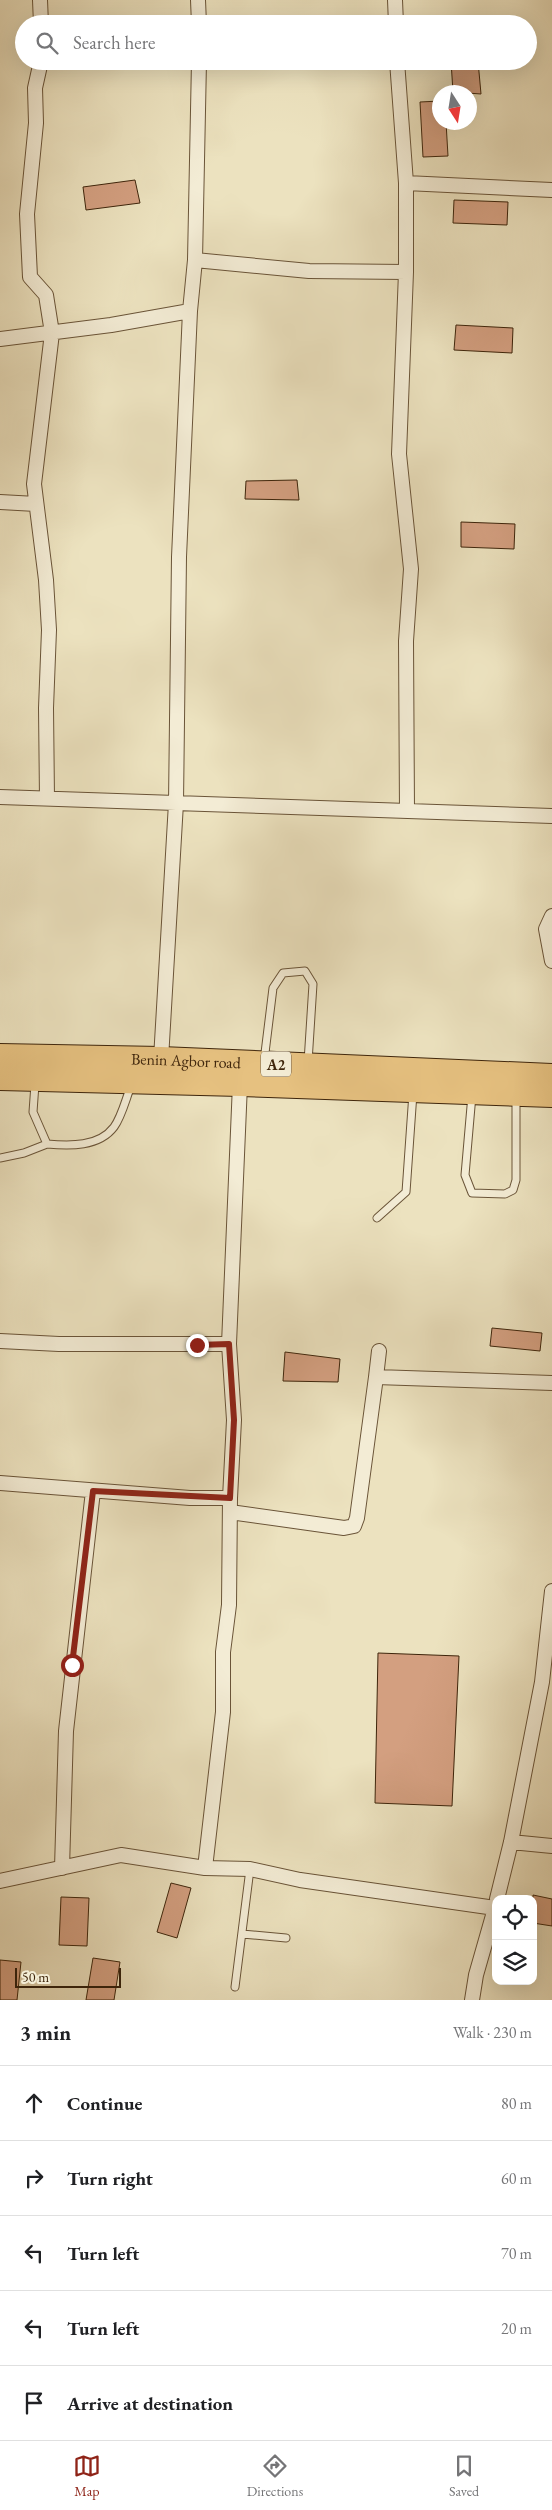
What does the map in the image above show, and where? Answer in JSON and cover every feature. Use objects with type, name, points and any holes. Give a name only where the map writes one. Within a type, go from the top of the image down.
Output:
[{"type":"highway","name":"Benin Agbor road","points":[[0,1056],[308,1064],[552,1076]]},
{"type":"highway","name":"Benin Agbor road","points":[[0,1078],[552,1095]]},
{"type":"street","points":[[40,0],[41,15]]},
{"type":"street","points":[[198,0],[199,15]]},
{"type":"street","points":[[395,0],[396,15]]},
{"type":"street","points":[[39,70],[35,88],[36,123],[28,214],[30,277],[46,295],[52,333],[34,484],[49,630],[46,708],[47,798]]},
{"type":"street","points":[[161,1059],[176,803],[179,557],[190,311],[195,260],[199,70]]},
{"type":"street","points":[[398,70],[406,183],[406,272],[399,454],[410,570],[406,641],[407,811]]},
{"type":"street","points":[[406,183],[552,190]]},
{"type":"street","points":[[195,260],[309,271],[406,272]]},
{"type":"street","points":[[0,339],[52,333],[190,311]]},
{"type":"street","points":[[0,502],[36,504]]},
{"type":"street","points":[[0,797],[552,816]]},
{"type":"street","points":[[552,916],[546,929],[552,961]]},
{"type":"street","points":[[205,1868],[224,1691],[223,1652],[229,1605],[230,1505],[234,1414],[229,1344],[240,1084]]},
{"type":"street","points":[[0,1341],[59,1344],[229,1344]]},
{"type":"street","points":[[0,1483],[230,1505],[344,1528],[354,1526],[357,1518],[379,1351]]},
{"type":"street","points":[[376,1377],[552,1383]]},
{"type":"street","points":[[62,1868],[66,1731],[93,1491]]},
{"type":"street","points":[[498,1895],[546,1693],[552,1591]]},
{"type":"street","points":[[511,1842],[552,1846]]},
{"type":"street","points":[[0,1881],[121,1856],[205,1868],[250,1869],[300,1880],[492,1906]]},
{"type":"street","points":[[472,2000],[476,1975],[492,1917]]},
{"type":"lane","points":[[264,1064],[273,988],[283,973],[306,971],[313,984],[308,1064]]},
{"type":"lane","points":[[35,1079],[33,1112],[47,1144]]},
{"type":"lane","points":[[0,1158],[24,1153],[47,1144],[71,1146],[94,1141],[114,1127],[134,1081]]},
{"type":"lane","points":[[377,1218],[406,1192],[413,1090]]},
{"type":"lane","points":[[472,1092],[465,1175],[472,1193],[505,1194],[513,1190],[516,1180],[516,1094]]},
{"type":"lane","points":[[235,1987],[250,1869]]},
{"type":"lane","points":[[242,1934],[286,1938]]},
{"type":"building","points":[[452,70],[479,70],[481,94],[477,94],[477,85],[453,85]]},
{"type":"building","points":[[432,101],[432,130],[446,130],[448,156],[423,157],[420,102]]},
{"type":"building","points":[[135,180],[140,203],[86,210],[83,187]]},
{"type":"building","points":[[454,200],[508,202],[507,225],[453,223]]},
{"type":"building","points":[[456,325],[513,328],[512,353],[454,350]]},
{"type":"building","points":[[297,480],[299,500],[245,499],[246,481]]},
{"type":"building","points":[[461,522],[515,524],[514,549],[461,547]]},
{"type":"building","points":[[492,1328],[542,1333],[540,1351],[490,1346]]},
{"type":"building","points":[[285,1352],[340,1359],[338,1382],[283,1381]]},
{"type":"building","points":[[378,1653],[459,1656],[452,1806],[375,1803]]},
{"type":"building","points":[[171,1883],[191,1888],[177,1938],[157,1932]]},
{"type":"building","points":[[537,1896],[552,1899],[552,1926],[537,1924]]},
{"type":"building","points":[[61,1897],[89,1898],[87,1946],[59,1945]]},
{"type":"building","points":[[93,1958],[120,1962],[114,2000],[86,2000]]},
{"type":"building","points":[[0,1960],[21,1962],[17,2000],[0,2000]]},
{"type":"route","points":[[72,1665],[93,1491],[190,1498],[230,1498],[234,1407],[229,1344],[197,1345]]}]
